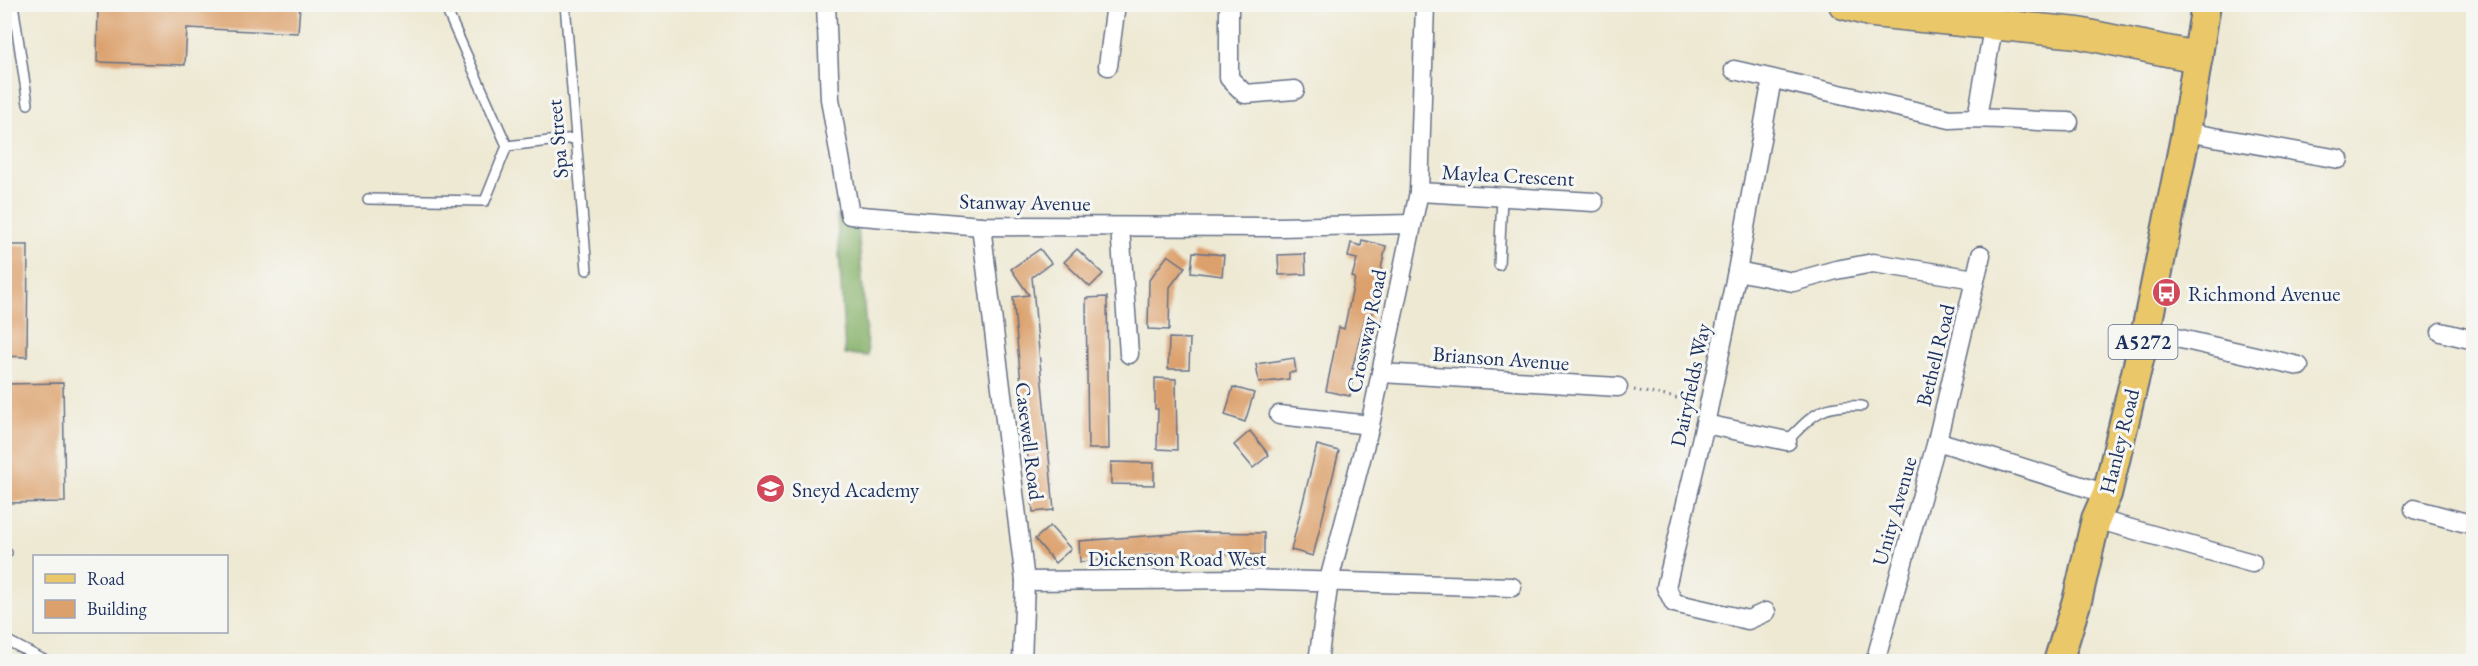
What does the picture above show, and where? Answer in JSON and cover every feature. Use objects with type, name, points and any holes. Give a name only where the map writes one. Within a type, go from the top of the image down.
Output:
[{"type":"highway","points":[[1844,4],[1873,12],[2078,33],[2197,57]]},
{"type":"main road","name":"Hanley Road","points":[[2058,662],[2102,507],[2146,331],[2186,132],[2204,10]]},
{"type":"street","name":"Stanway Avenue","points":[[826,4],[830,99],[850,215],[981,226],[1279,227],[1412,224]]},
{"type":"street","points":[[1108,66],[1116,4]]},
{"type":"street","points":[[1229,4],[1229,78],[1245,94],[1294,90]]},
{"type":"street","name":"Crossway Road","points":[[1318,662],[1329,580],[1370,424],[1419,192],[1425,4]]},
{"type":"street","points":[[1977,117],[1994,23]]},
{"type":"street","points":[[1734,70],[1950,119],[1977,117],[2069,122]]},
{"type":"street","name":"Dairyfields Way","points":[[1766,612],[1748,620],[1674,603],[1666,587],[1705,424],[1737,271],[1772,79]]},
{"type":"street","points":[[2186,132],[2339,159]]},
{"type":"street","name":"Maylea Crescent","points":[[1419,192],[1594,202]]},
{"type":"street","name":"Casewell Road","points":[[981,226],[1025,581],[1022,662]]},
{"type":"street","points":[[1120,227],[1129,354]]},
{"type":"street","name":"Bethell Road","points":[[1937,441],[1981,255]]},
{"type":"street","name":"Bethell Road","points":[[1737,271],[1793,282],[1873,263],[1975,279]]},
{"type":"street","points":[[2146,331],[2299,366]]},
{"type":"street","points":[[2441,332],[2474,340]]},
{"type":"street","name":"Brianson Avenue","points":[[1381,373],[1618,387]]},
{"type":"street","points":[[1279,415],[1370,424]]},
{"type":"street","points":[[1705,424],[1787,441]]},
{"type":"street","name":"Unity Avenue","points":[[1875,662],[1937,441],[2102,507],[2252,563]]},
{"type":"street","points":[[2414,509],[2474,525]]},
{"type":"street","name":"Dickenson Road West","points":[[1025,581],[1329,580],[1512,587]]},
{"type":"lane","points":[[13,4],[28,104]]},
{"type":"lane","points":[[369,199],[484,201],[507,146],[444,4]]},
{"type":"lane","name":"Spa Street","points":[[565,4],[587,270]]},
{"type":"lane","points":[[507,146],[575,138]]},
{"type":"lane","points":[[1499,265],[1502,197]]},
{"type":"lane","points":[[1787,441],[1818,411],[1828,407],[1862,406]]},
{"type":"lane","points":[[4,639],[48,662]]},
{"type":"path","points":[[1618,387],[1709,404]]},
{"type":"green space","points":[[837,215],[858,227],[868,356],[845,354]]},
{"type":"building","points":[[98,4],[300,4],[298,33],[187,28],[185,65],[97,62]]},
{"type":"building","points":[[1362,240],[1386,246],[1370,320],[1365,319],[1352,369],[1355,369],[1350,396],[1326,391],[1339,327],[1344,329],[1355,278],[1352,277],[1357,259],[1348,257],[1351,243],[1361,246]]},
{"type":"building","points":[[4,245],[28,245],[27,357],[4,356]]},
{"type":"building","points":[[1040,249],[1051,263],[1032,277],[1054,510],[1033,512],[1013,297],[1029,295],[1011,269]]},
{"type":"building","points":[[1077,249],[1103,274],[1090,287],[1064,262]]},
{"type":"building","points":[[1193,252],[1224,255],[1222,276],[1191,272]]},
{"type":"building","points":[[1305,254],[1306,274],[1279,275],[1278,255]]},
{"type":"building","points":[[1168,255],[1185,267],[1170,287],[1169,330],[1148,329],[1149,280]]},
{"type":"building","points":[[1107,297],[1109,449],[1088,449],[1086,298]]},
{"type":"building","points":[[1169,338],[1190,339],[1189,369],[1168,369]]},
{"type":"building","points":[[1294,358],[1296,372],[1289,373],[1289,379],[1259,383],[1256,364]]},
{"type":"building","points":[[1155,378],[1176,379],[1177,450],[1157,449],[1158,409],[1155,409]]},
{"type":"building","points":[[63,383],[65,502],[4,503],[4,384]]},
{"type":"building","points":[[1233,387],[1254,393],[1245,422],[1225,415]]},
{"type":"building","points":[[1250,431],[1269,455],[1253,468],[1234,445]]},
{"type":"building","points":[[1317,445],[1339,451],[1313,556],[1291,550]]},
{"type":"building","points":[[1111,462],[1154,463],[1154,485],[1111,484]]},
{"type":"building","points":[[1050,526],[1071,549],[1055,563],[1035,539]]},
{"type":"building","points":[[1198,532],[1264,533],[1264,555],[1189,553],[1189,555],[1150,555],[1080,562],[1079,541]]},
{"type":"place","name":"Richmond Avenue","points":[[2167,293]]},
{"type":"place","name":"Sneyd Academy","points":[[771,489]]}]
